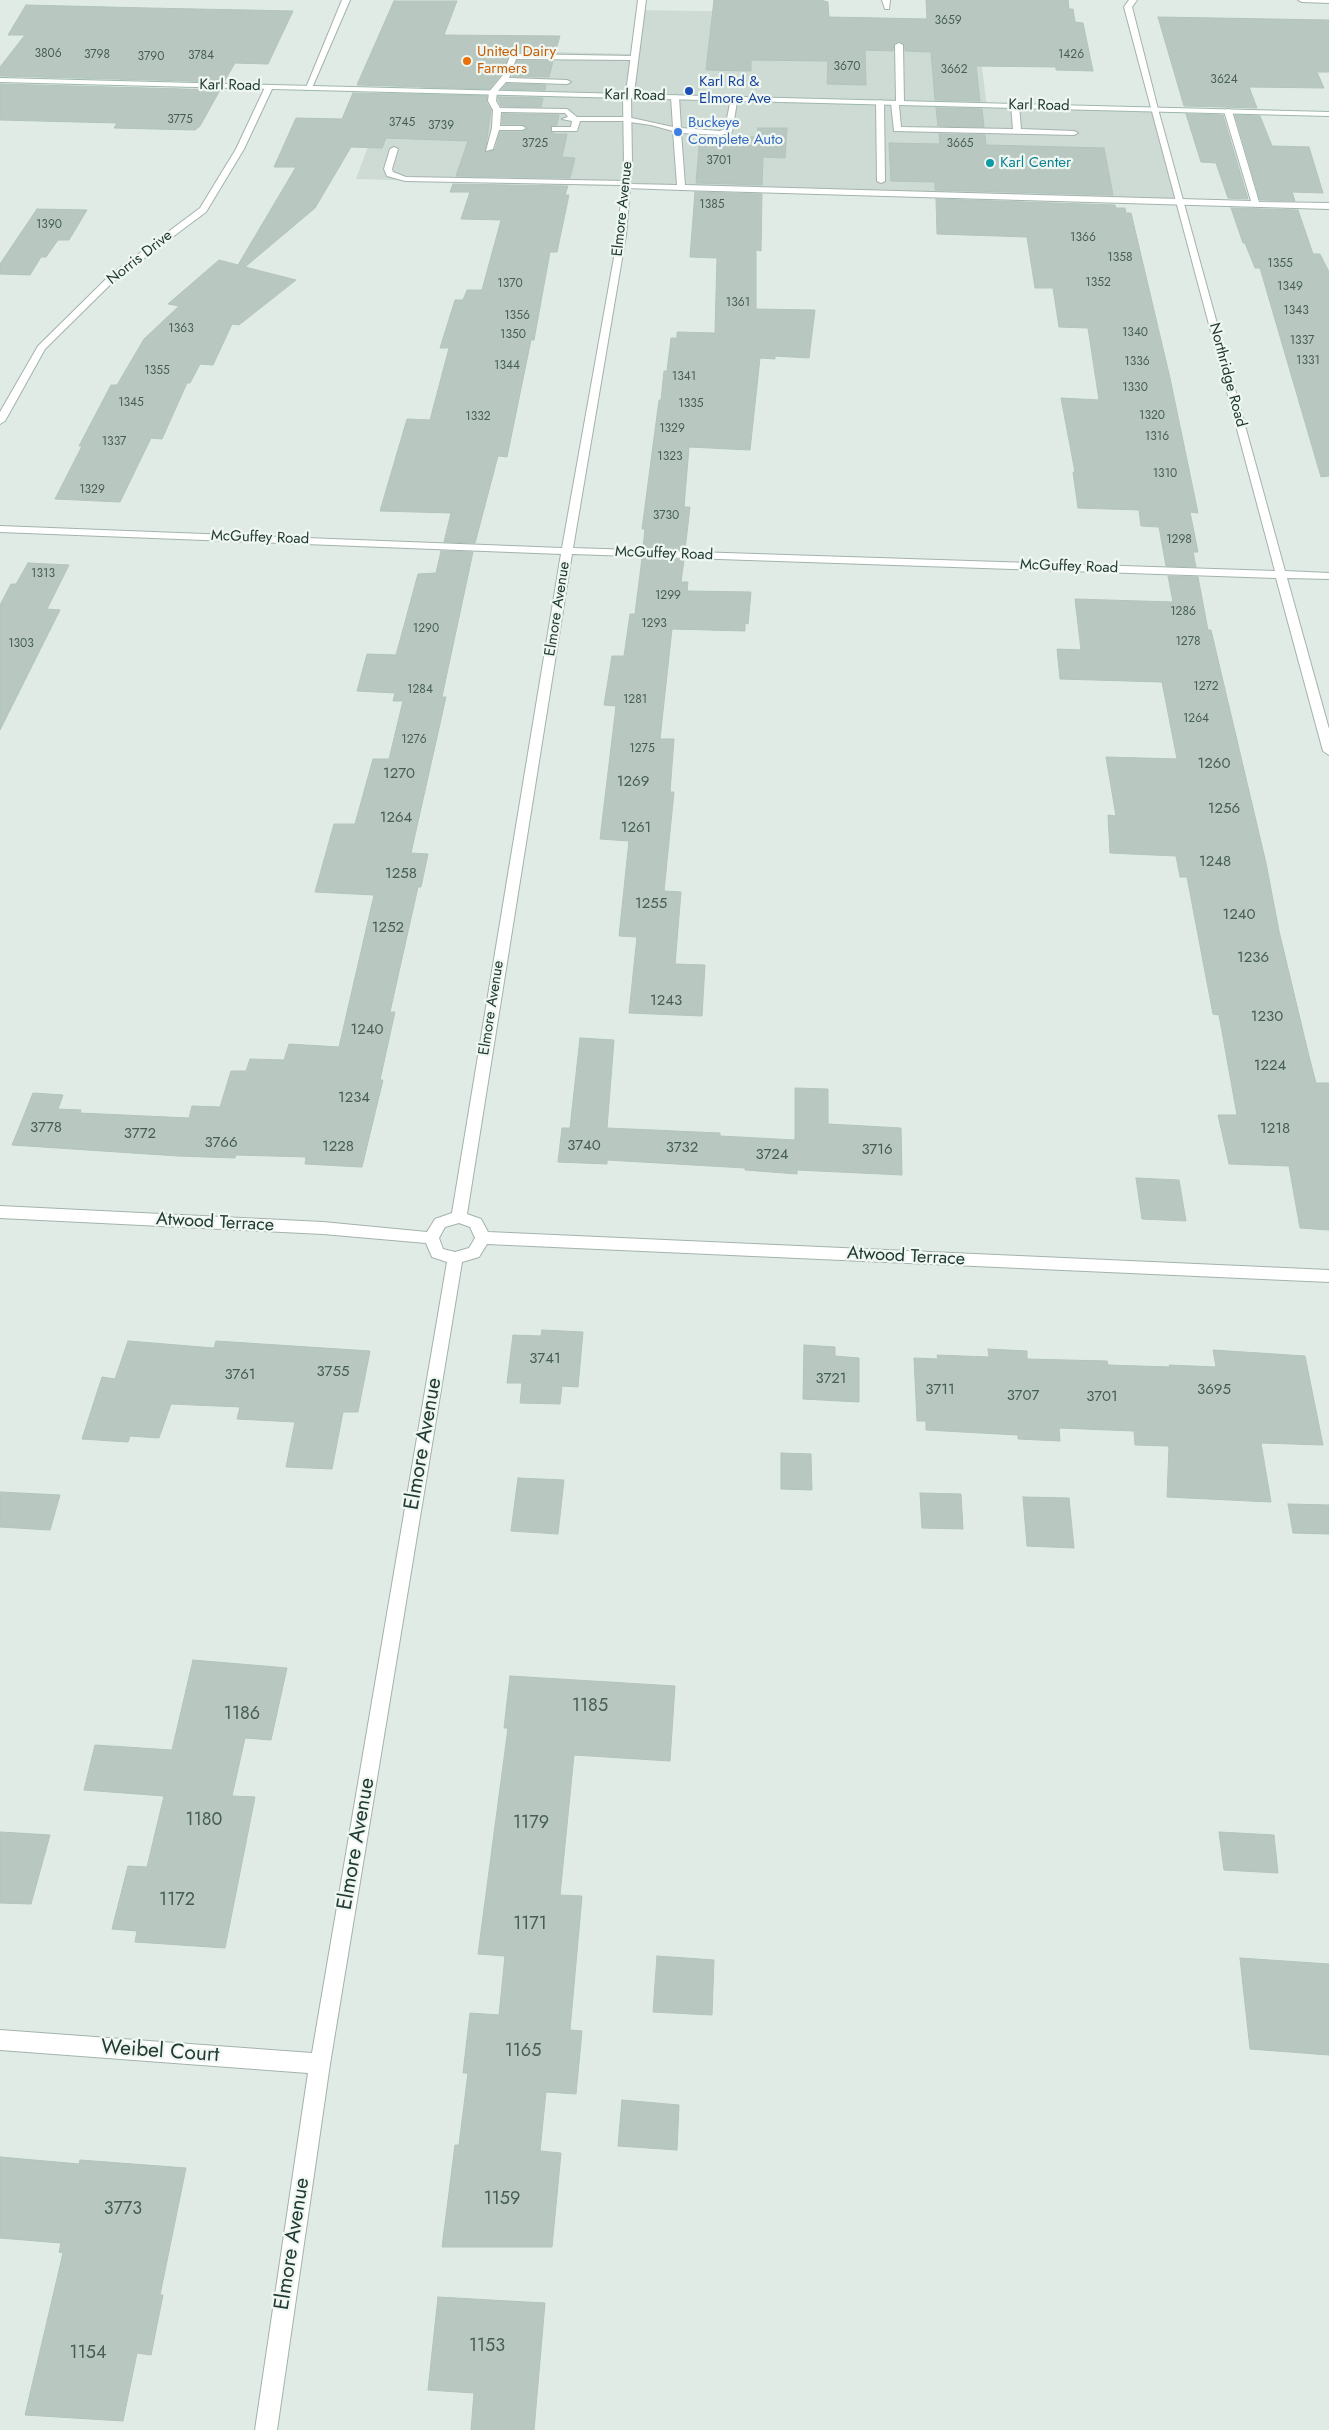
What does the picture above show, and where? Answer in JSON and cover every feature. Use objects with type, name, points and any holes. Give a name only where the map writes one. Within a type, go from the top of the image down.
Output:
[{"type":"street","points":[[308,88],[346,0]]},
{"type":"street","name":"Elmore Avenue","points":[[459,1217],[567,551],[622,235],[627,185],[628,96],[642,0]]},
{"type":"street","points":[[886,0],[886,8]]},
{"type":"street","name":"Northridge Road","points":[[1133,0],[1128,7],[1154,109],[1329,751]]},
{"type":"street","points":[[1302,0],[1329,1]]},
{"type":"street","points":[[899,45],[897,129],[1074,133]]},
{"type":"street","points":[[489,149],[496,128],[497,114],[492,101],[493,92],[507,76],[513,58],[519,56],[570,69]]},
{"type":"street","points":[[504,80],[634,58]]},
{"type":"street","points":[[570,69],[567,111],[576,120]]},
{"type":"street","name":"Karl Road","points":[[0,80],[1329,114]]},
{"type":"street","name":"Norris Drive","points":[[0,421],[41,348],[112,278],[203,210],[240,149],[269,87]]},
{"type":"street","points":[[675,97],[681,188]]},
{"type":"street","points":[[558,119],[627,120],[651,123],[677,130],[721,133],[729,130],[735,98]]},
{"type":"street","points":[[880,102],[881,182]]},
{"type":"street","points":[[1015,106],[1017,132]]},
{"type":"street","points":[[497,114],[567,111]]},
{"type":"street","points":[[1228,111],[1256,204]]},
{"type":"street","points":[[497,114],[525,119]]},
{"type":"street","points":[[556,129],[574,129],[576,120]]},
{"type":"street","points":[[496,128],[522,128]]},
{"type":"street","points":[[394,149],[388,169],[390,174],[405,179],[1329,206]]},
{"type":"street","name":"McGuffey Road","points":[[0,529],[567,551],[1329,576]]},
{"type":"street","name":"Atwood Terrace","points":[[0,1212],[323,1228],[430,1238]]},
{"type":"street","points":[[459,1217],[476,1223],[483,1238],[474,1252],[455,1258],[437,1252],[430,1238],[440,1223],[459,1217]]},
{"type":"street","name":"Atwood Terrace","points":[[483,1238],[1329,1276]]},
{"type":"street","name":"Elmore Avenue","points":[[266,2430],[320,2064],[455,1258]]},
{"type":"street","name":"Weibel Court","points":[[0,2040],[320,2064]]},
{"type":"shaded area","points":[[639,10],[815,13],[815,32],[978,35],[987,107],[1156,110],[1177,202],[356,179],[389,89],[421,90],[436,49],[633,54]]},
{"type":"building","points":[[714,0],[820,0],[828,2],[829,17],[927,19],[926,0],[1068,0],[1069,9],[1073,9],[1075,22],[1083,23],[1093,71],[1056,70],[1056,67],[976,66],[980,101],[935,100],[931,52],[905,51],[905,45],[900,41],[894,43],[893,51],[865,50],[866,85],[827,84],[828,61],[751,60],[751,71],[706,70]]},
{"type":"building","points":[[394,1],[457,1],[444,35],[560,36],[555,53],[519,52],[510,54],[501,74],[489,89],[357,85]]},
{"type":"building","points":[[26,5],[293,11],[268,64],[235,63],[224,82],[0,76],[0,67],[25,35],[8,35]]},
{"type":"building","points":[[1158,17],[1329,20],[1329,72],[1317,72],[1324,88],[1249,87],[1257,108],[1184,106]]},
{"type":"building","points":[[517,61],[553,61],[549,77],[512,76]]},
{"type":"building","points":[[0,84],[220,90],[200,126],[195,130],[114,128],[117,123],[0,120]]},
{"type":"building","points":[[507,84],[546,85],[545,90],[502,89]]},
{"type":"building","points":[[353,93],[487,96],[486,102],[491,110],[485,153],[495,150],[500,132],[522,132],[528,129],[522,124],[502,124],[503,114],[559,115],[557,125],[551,126],[550,131],[555,134],[567,134],[562,157],[575,158],[570,178],[456,176],[468,141],[386,138],[382,148],[351,147],[315,208],[245,267],[296,280],[239,325],[232,324],[213,365],[200,364],[190,383],[187,383],[162,439],[151,438],[120,502],[55,499],[82,446],[79,446],[111,385],[117,385],[144,339],[179,306],[168,304],[219,260],[238,265],[296,167],[274,167],[296,118],[342,119]]},
{"type":"building","points":[[498,97],[543,98],[541,107],[501,106]]},
{"type":"building","points":[[936,108],[982,109],[984,127],[938,126]]},
{"type":"building","points":[[1186,114],[1223,115],[1248,199],[1228,198],[1216,163],[1201,162]]},
{"type":"building","points":[[1235,115],[1260,116],[1272,146],[1309,147],[1323,193],[1292,192],[1295,201],[1260,200]]},
{"type":"building","points":[[758,128],[787,128],[785,158],[763,157],[762,185],[696,183],[700,136],[757,137]]},
{"type":"building","name":"Karl Center","points":[[939,134],[985,135],[986,145],[1104,148],[1113,195],[935,190],[935,182],[891,181],[889,143],[940,144]]},
{"type":"building","points":[[453,184],[568,186],[565,195],[569,195],[557,252],[550,252],[534,340],[531,340],[507,457],[498,456],[475,543],[444,542],[451,513],[380,511],[407,419],[430,420],[449,348],[440,348],[455,300],[463,300],[467,290],[482,290],[501,220],[461,219],[470,192],[450,192]]},
{"type":"building","points":[[695,192],[762,194],[761,251],[756,250],[756,309],[815,310],[809,358],[775,356],[775,359],[760,358],[750,450],[689,447],[684,507],[690,507],[685,550],[643,548],[645,529],[642,529],[659,400],[661,400],[664,371],[667,371],[671,338],[677,338],[677,332],[715,333],[717,258],[690,257]]},
{"type":"building","points":[[936,199],[1115,205],[1116,208],[1125,208],[1126,213],[1131,213],[1170,378],[1198,513],[1190,512],[1198,552],[1193,552],[1196,567],[1166,566],[1159,527],[1141,526],[1139,510],[1078,508],[1073,472],[1075,472],[1061,398],[1099,400],[1088,328],[1059,327],[1053,288],[1035,288],[1027,237],[937,234]]},
{"type":"building","points":[[1231,208],[1298,210],[1313,254],[1320,254],[1329,272],[1329,476],[1321,477],[1260,268],[1255,268],[1245,243],[1243,243]]},
{"type":"building","points":[[37,209],[87,210],[69,240],[58,240],[46,257],[41,257],[30,275],[0,274],[0,264]]},
{"type":"building","points":[[441,551],[473,552],[442,697],[446,697],[411,853],[428,854],[421,887],[418,887],[390,1012],[395,1012],[380,1080],[383,1080],[362,1167],[305,1164],[306,1157],[236,1155],[235,1158],[178,1156],[12,1145],[33,1093],[63,1095],[58,1109],[81,1110],[80,1113],[189,1118],[192,1106],[220,1107],[231,1071],[246,1071],[250,1059],[284,1060],[289,1044],[339,1047],[374,895],[315,892],[334,824],[355,824],[373,759],[389,759],[403,701],[393,701],[395,693],[357,691],[367,654],[396,655],[418,574],[436,573]]},
{"type":"building","points":[[642,558],[684,560],[681,582],[688,582],[687,591],[751,592],[748,624],[745,623],[745,631],[672,629],[660,739],[674,739],[670,792],[674,792],[664,891],[681,892],[675,964],[705,965],[702,1016],[629,1013],[637,937],[619,936],[629,841],[600,839],[616,706],[604,705],[612,656],[624,656],[630,614],[635,614]]},
{"type":"building","points":[[28,563],[69,565],[47,609],[60,610],[0,730],[0,605],[11,584],[16,584]]},
{"type":"building","points":[[1168,576],[1198,577],[1208,630],[1211,630],[1266,863],[1279,931],[1316,1083],[1329,1083],[1329,1230],[1300,1228],[1289,1166],[1229,1164],[1218,1115],[1237,1115],[1219,1015],[1213,1014],[1187,877],[1180,877],[1176,856],[1110,853],[1108,815],[1116,816],[1106,757],[1177,759],[1162,682],[1060,679],[1057,649],[1081,650],[1075,599],[1173,602]]},
{"type":"building","points":[[580,1038],[614,1040],[607,1128],[720,1133],[720,1136],[795,1140],[795,1088],[828,1089],[828,1124],[901,1128],[902,1175],[797,1170],[797,1174],[745,1170],[745,1168],[607,1160],[607,1164],[558,1162],[562,1128],[570,1128]]},
{"type":"building","points":[[1136,1178],[1179,1180],[1186,1221],[1142,1219]]},
{"type":"building","points":[[542,1330],[583,1332],[578,1387],[562,1386],[560,1404],[520,1403],[522,1383],[507,1383],[513,1335],[541,1336]]},
{"type":"building","points":[[128,1341],[214,1348],[216,1341],[370,1351],[358,1412],[343,1412],[332,1469],[286,1467],[295,1422],[237,1419],[240,1407],[171,1404],[159,1438],[130,1436],[128,1442],[82,1439],[102,1377],[115,1379]]},
{"type":"building","points":[[804,1345],[835,1347],[835,1356],[859,1358],[859,1402],[803,1399]]},
{"type":"building","points":[[988,1349],[1027,1351],[1027,1359],[1107,1361],[1108,1365],[1170,1367],[1169,1365],[1216,1367],[1213,1350],[1305,1356],[1323,1445],[1261,1443],[1271,1502],[1167,1497],[1169,1446],[1135,1445],[1134,1431],[1059,1428],[1060,1441],[1018,1439],[1018,1435],[926,1430],[926,1421],[917,1421],[914,1358],[938,1359],[937,1355],[989,1357]]},
{"type":"building","points":[[781,1453],[811,1454],[812,1490],[781,1489]]},
{"type":"building","points":[[518,1478],[564,1480],[558,1534],[511,1531]]},
{"type":"building","points":[[0,1492],[60,1495],[50,1530],[0,1527]]},
{"type":"building","points":[[920,1493],[961,1494],[963,1529],[922,1528]]},
{"type":"building","points":[[1023,1497],[1069,1498],[1074,1548],[1027,1546]]},
{"type":"building","points":[[1288,1504],[1329,1505],[1329,1534],[1293,1533]]},
{"type":"building","points":[[193,1660],[287,1668],[271,1740],[245,1738],[232,1796],[255,1797],[225,1948],[135,1942],[137,1931],[112,1929],[128,1866],[147,1867],[164,1796],[84,1790],[95,1745],[172,1750]]},
{"type":"building","points":[[510,1676],[675,1686],[670,1761],[574,1755],[560,1895],[582,1896],[570,2030],[582,2031],[576,2094],[546,2092],[540,2151],[561,2153],[552,2247],[442,2247],[455,2145],[459,2145],[468,2073],[463,2073],[470,2013],[499,2015],[505,1956],[478,1954],[508,1728],[504,1728]]},
{"type":"building","points":[[0,1832],[50,1835],[31,1904],[0,1903]]},
{"type":"building","points":[[1219,1832],[1274,1835],[1278,1873],[1224,1870]]},
{"type":"building","points":[[657,1956],[714,1960],[712,2015],[653,2012]]},
{"type":"building","points":[[1240,1958],[1329,1964],[1329,2055],[1250,2049]]},
{"type":"building","points":[[622,2100],[679,2105],[677,2150],[618,2146]]},
{"type":"building","points":[[0,2157],[79,2164],[80,2160],[186,2168],[160,2295],[163,2295],[151,2355],[137,2353],[123,2421],[25,2415],[63,2253],[59,2252],[61,2243],[0,2238]]},
{"type":"building","points":[[438,2297],[545,2303],[534,2430],[471,2430],[474,2393],[428,2390]]},
{"type":"place","name":"United Dairy Farmers","points":[[467,61]]},
{"type":"place","name":"Karl Rd & Elmore Ave","points":[[689,91]]},
{"type":"place","name":"Buckeye Complete Auto","points":[[678,132]]},
{"type":"place","name":"Karl Center","points":[[990,163]]}]
